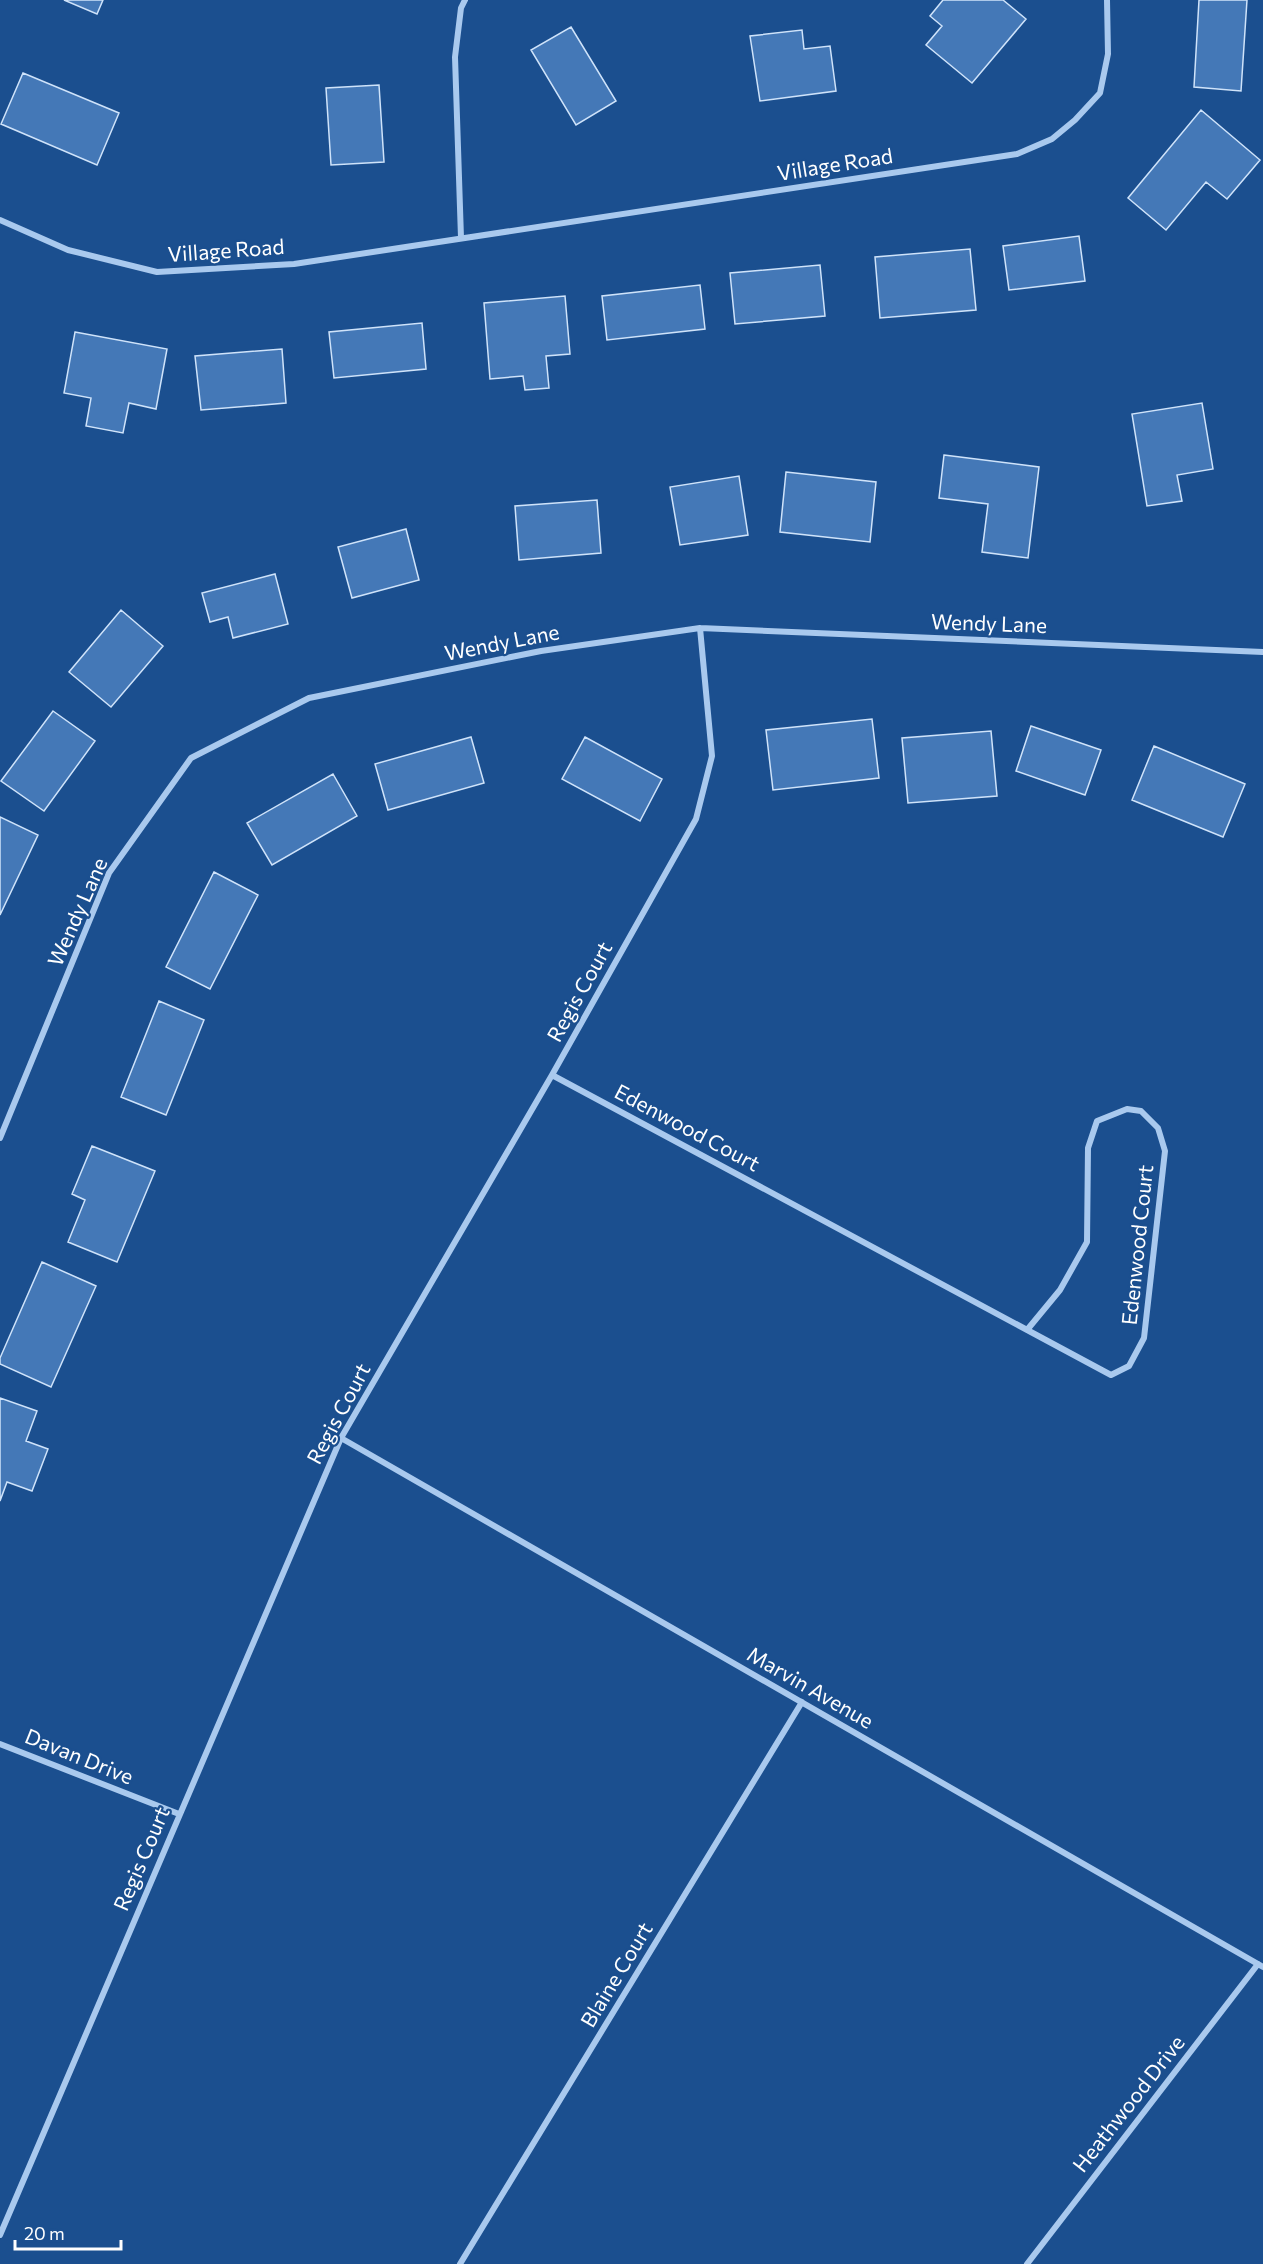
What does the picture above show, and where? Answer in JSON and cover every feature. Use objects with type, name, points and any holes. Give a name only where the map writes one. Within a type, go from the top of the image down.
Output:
[{"type":"street","points":[[461,238],[455,57],[461,8],[465,0]]},
{"type":"street","name":"Village Road","points":[[0,220],[68,250],[157,272],[294,264],[1017,154],[1052,139],[1075,120],[1100,93],[1108,54],[1107,0]]},
{"type":"street","name":"Wendy Lane","points":[[0,1138],[109,873],[191,758],[309,698],[541,651],[700,628],[1263,652]]},
{"type":"street","name":"Regis Court","points":[[0,2235],[340,1438],[552,1075],[696,819],[712,756],[700,628]]},
{"type":"street","name":"Edenwood Court","points":[[552,1075],[1027,1330],[1111,1375],[1129,1366],[1144,1338],[1165,1151],[1158,1128],[1141,1111],[1127,1109],[1097,1121],[1088,1148],[1087,1242],[1060,1290],[1027,1330]]},
{"type":"street","name":"Marvin Avenue","points":[[340,1438],[1260,1966]]},
{"type":"street","name":"Blaine Court","points":[[460,2264],[802,1702]]},
{"type":"street","name":"Davan Drive","points":[[0,1743],[179,1814]]},
{"type":"street","name":"Heathwood Drive","points":[[1027,2264],[1260,1966]]},
{"type":"building","points":[[64,0],[103,0],[97,14]]},
{"type":"building","points":[[943,0],[1003,0],[1026,19],[972,83],[926,45],[942,26],[930,16]]},
{"type":"building","points":[[1199,0],[1247,0],[1241,91],[1194,87]]},
{"type":"building","points":[[571,27],[616,101],[576,125],[531,50]]},
{"type":"building","points":[[802,30],[804,49],[830,46],[836,91],[760,101],[750,36]]},
{"type":"building","points":[[23,73],[119,113],[97,165],[1,124]]},
{"type":"building","points":[[379,85],[384,162],[331,165],[326,88]]},
{"type":"building","points":[[1201,110],[1260,160],[1227,199],[1206,182],[1166,230],[1128,198]]},
{"type":"building","points":[[1079,236],[1085,281],[1009,290],[1003,246]]},
{"type":"building","points":[[970,249],[976,310],[880,318],[875,257]]},
{"type":"building","points":[[820,265],[825,316],[735,324],[730,273]]},
{"type":"building","points":[[700,285],[705,329],[607,340],[602,296]]},
{"type":"building","points":[[565,296],[570,354],[546,356],[549,388],[525,390],[523,376],[490,379],[484,303]]},
{"type":"building","points":[[422,323],[426,369],[334,378],[329,332]]},
{"type":"building","points":[[75,332],[167,349],[156,409],[129,403],[123,433],[86,426],[91,398],[64,393]]},
{"type":"building","points":[[282,349],[286,403],[201,410],[195,356]]},
{"type":"building","points":[[1202,403],[1213,469],[1177,475],[1182,501],[1147,506],[1132,414]]},
{"type":"building","points":[[944,455],[1039,467],[1028,558],[982,552],[988,504],[939,498]]},
{"type":"building","points":[[786,472],[876,482],[870,542],[780,532]]},
{"type":"building","points":[[739,476],[748,535],[680,545],[670,487]]},
{"type":"building","points":[[597,500],[601,553],[519,560],[515,506]]},
{"type":"building","points":[[406,529],[419,580],[352,598],[338,547]]},
{"type":"building","points":[[275,574],[288,624],[233,638],[228,617],[210,622],[202,593]]},
{"type":"building","points":[[121,610],[163,646],[111,707],[69,672]]},
{"type":"building","points":[[53,711],[95,741],[44,811],[1,781]]},
{"type":"building","points":[[872,719],[879,778],[773,790],[766,730]]},
{"type":"building","points":[[1031,726],[1101,750],[1085,795],[1016,771]]},
{"type":"building","points":[[991,731],[997,796],[908,803],[902,738]]},
{"type":"building","points":[[471,737],[484,783],[388,810],[375,764]]},
{"type":"building","points":[[585,737],[662,779],[640,821],[562,779]]},
{"type":"building","points":[[1154,746],[1245,784],[1223,837],[1132,800]]},
{"type":"building","points":[[333,774],[357,816],[272,865],[247,823]]},
{"type":"building","points":[[0,817],[38,835],[0,915]]},
{"type":"building","points":[[214,872],[258,895],[210,989],[166,967]]},
{"type":"building","points":[[159,1001],[204,1020],[166,1115],[121,1097]]},
{"type":"building","points":[[92,1146],[155,1171],[117,1262],[68,1242],[85,1200],[72,1194]]},
{"type":"building","points":[[42,1262],[96,1286],[51,1387],[0,1364],[0,1358]]},
{"type":"building","points":[[0,1398],[37,1411],[26,1441],[48,1449],[32,1491],[7,1482],[0,1501]]}]
